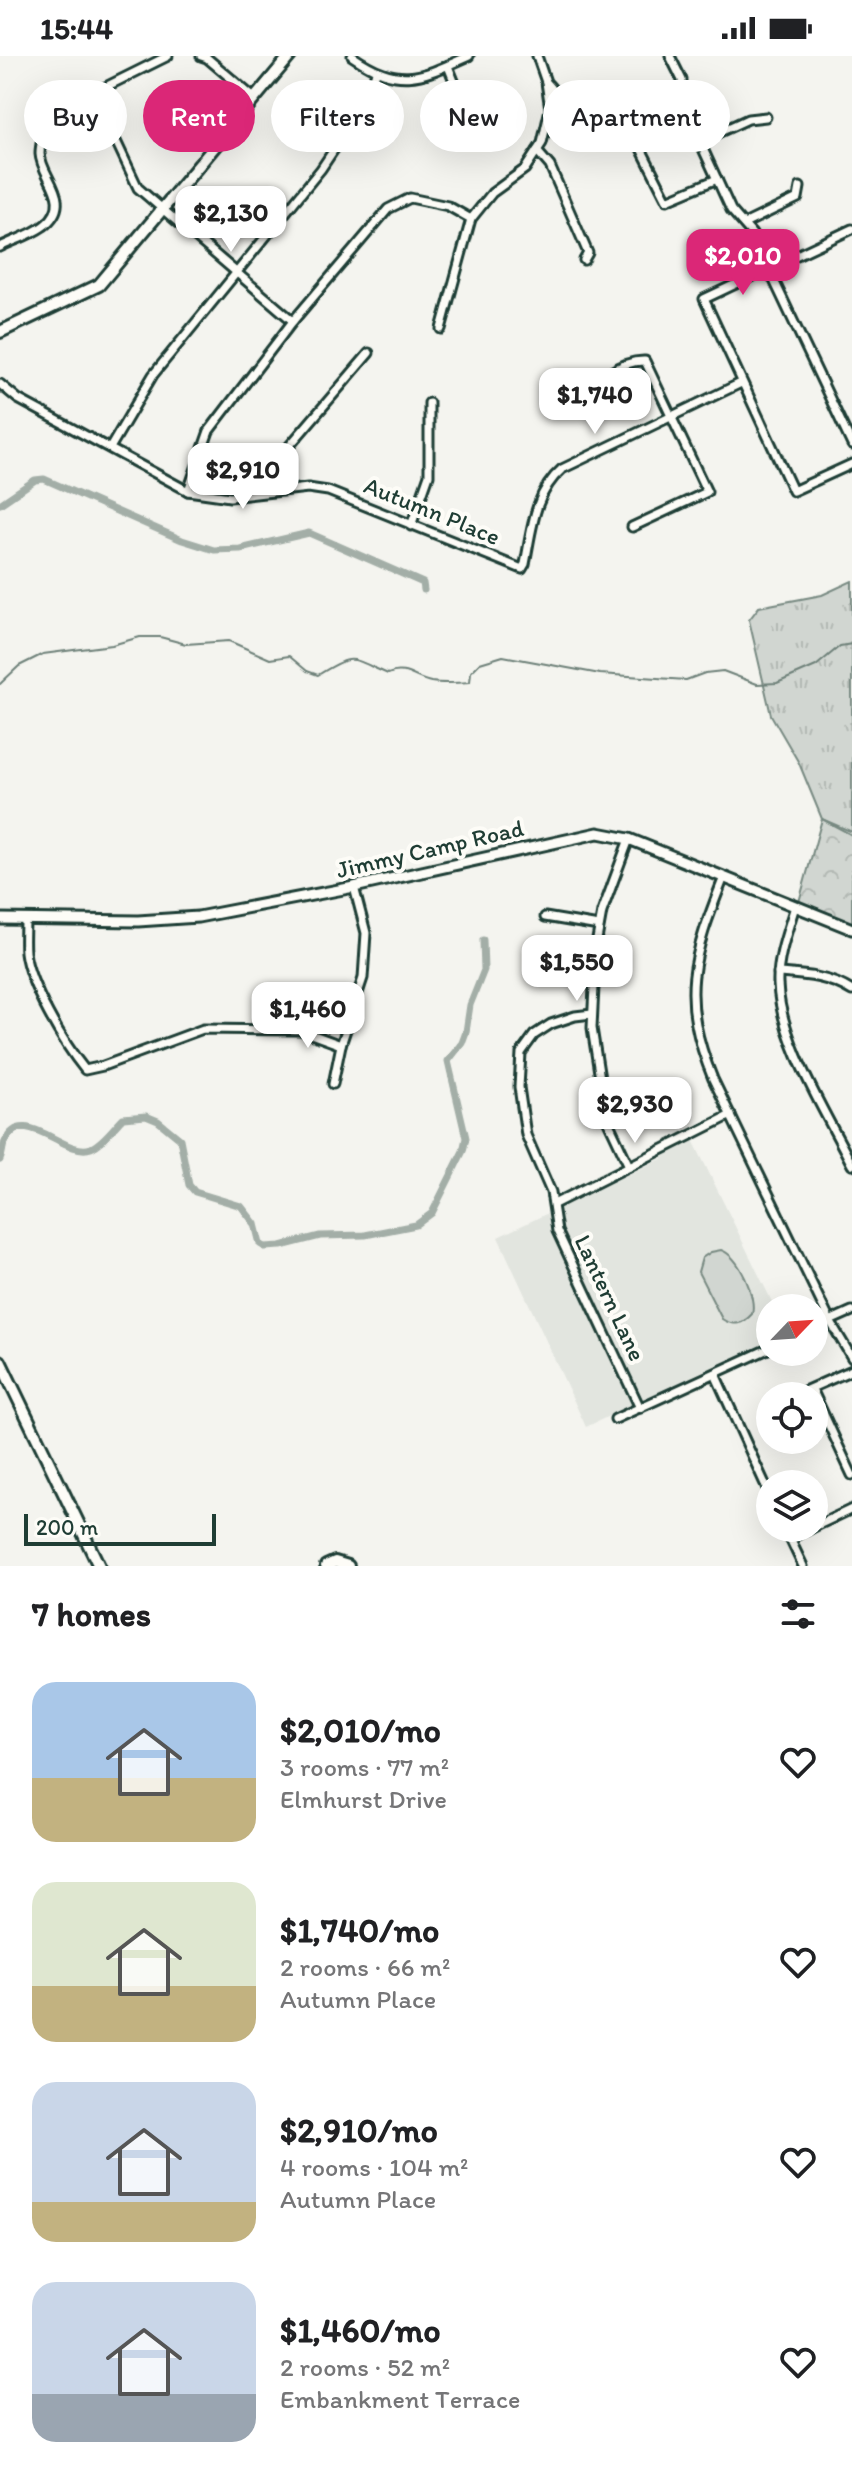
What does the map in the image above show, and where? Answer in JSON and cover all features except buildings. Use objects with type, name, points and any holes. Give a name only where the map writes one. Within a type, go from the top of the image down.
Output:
[{"type":"main road","points":[[255,97],[290,56]]},
{"type":"main road","points":[[0,332],[99,285],[209,152]]},
{"type":"main road","points":[[0,1361],[99,1566]]},
{"type":"main road","points":[[326,1566],[335,1562],[345,1565]]},
{"type":"street","points":[[118,80],[168,56]]},
{"type":"street","points":[[201,56],[233,80]]},
{"type":"street","points":[[352,56],[376,72],[396,77],[415,77],[469,56]]},
{"type":"street","points":[[537,56],[545,80]]},
{"type":"street","points":[[670,56],[682,80]]},
{"type":"street","points":[[448,66],[454,80]]},
{"type":"street","points":[[110,448],[153,375],[321,169],[366,106],[376,72]]},
{"type":"street","points":[[730,127],[748,119],[766,117]]},
{"type":"street","points":[[441,329],[471,219],[492,193],[525,169],[543,139]]},
{"type":"street","points":[[537,151],[550,166],[588,253],[584,260]]},
{"type":"street","points":[[0,247],[46,223],[56,210],[56,191],[41,152]]},
{"type":"street","points":[[121,152],[138,188],[293,321]]},
{"type":"street","points":[[643,152],[667,200],[717,179]]},
{"type":"street","points":[[705,152],[731,210],[752,234],[769,267],[852,445]]},
{"type":"street","points":[[744,224],[798,198],[800,187]]},
{"type":"street","points":[[188,491],[209,431],[293,321],[388,209],[410,198],[448,206],[471,219]]},
{"type":"street","points":[[852,229],[704,299],[793,491],[852,464]]},
{"type":"street","points":[[273,491],[274,464],[369,353]]},
{"type":"street","points":[[570,410],[607,374],[634,361],[645,361],[707,492],[632,527]]},
{"type":"street","name":"Autumn Place","points":[[0,384],[18,399],[188,491],[230,497],[308,488],[328,491],[522,569],[536,507],[550,479],[562,469],[741,383]]},
{"type":"street","points":[[411,526],[429,475],[429,403]]},
{"type":"street","name":"Jimmy Camp Road","points":[[0,919],[138,921],[198,917],[354,887],[598,833],[629,839],[852,929]]},
{"type":"street","points":[[629,839],[599,926],[592,1014],[606,1117],[629,1166]]},
{"type":"street","points":[[724,877],[694,962],[692,1005],[701,1048],[830,1321],[852,1358]]},
{"type":"street","points":[[333,1084],[341,1045],[363,978],[366,933],[354,887]]},
{"type":"street","points":[[795,906],[778,973],[782,1016],[790,1040],[852,1165]]},
{"type":"street","points":[[545,917],[599,926]]},
{"type":"street","points":[[25,920],[25,952],[33,981],[73,1055],[85,1070],[203,1029],[300,1030],[341,1045]]},
{"type":"street","points":[[778,973],[837,981],[852,991]]},
{"type":"street","name":"Lantern Lane","points":[[592,1014],[551,1024],[534,1035],[521,1053],[519,1087],[526,1135],[551,1192],[557,1231],[640,1408]]},
{"type":"street","points":[[554,1204],[731,1115]]},
{"type":"street","points":[[830,1321],[852,1311]]},
{"type":"street","points":[[615,1419],[756,1355]]},
{"type":"street","points":[[827,1382],[852,1370]]},
{"type":"street","points":[[715,1374],[759,1470]]},
{"type":"street","points":[[828,1423],[852,1475]]},
{"type":"street","points":[[828,1520],[852,1509]]},
{"type":"street","points":[[791,1542],[803,1566]]},
{"type":"shaded area","points":[[693,1140],[768,1294],[756,1294],[756,1349],[586,1427],[498,1237],[663,1158],[670,1151]]},
{"type":"green space","points":[[852,581],[852,832],[822,819],[799,763],[771,715],[749,620],[759,607],[822,595]]},
{"type":"green space","points":[[822,819],[852,835],[852,923],[799,902]]},
{"type":"green space","points":[[721,1250],[740,1268],[752,1298],[752,1314],[738,1323],[722,1319],[698,1272],[702,1258]]},
{"type":"waterway","points":[[0,504],[35,480],[44,479],[182,540],[214,550],[240,549],[309,533],[423,583],[424,590]]},
{"type":"waterway","points":[[0,684],[19,666],[43,654],[112,645],[140,637],[160,637],[186,644],[229,641],[270,659],[289,656],[307,671],[318,675],[339,663],[353,660],[388,674],[400,671],[431,682],[446,683],[470,682],[471,672],[480,663],[503,656],[600,674],[686,680],[723,671],[757,684],[777,683],[816,666],[840,646],[852,644]]},
{"type":"waterway","points":[[0,1160],[5,1142],[13,1131],[22,1127],[81,1149],[95,1146],[123,1118],[146,1116],[158,1121],[180,1139],[189,1185],[195,1192],[241,1206],[255,1224],[260,1244],[265,1247],[320,1236],[365,1235],[416,1225],[432,1213],[463,1151],[466,1138],[448,1061],[462,1043],[470,1005],[484,970],[483,940]]}]
